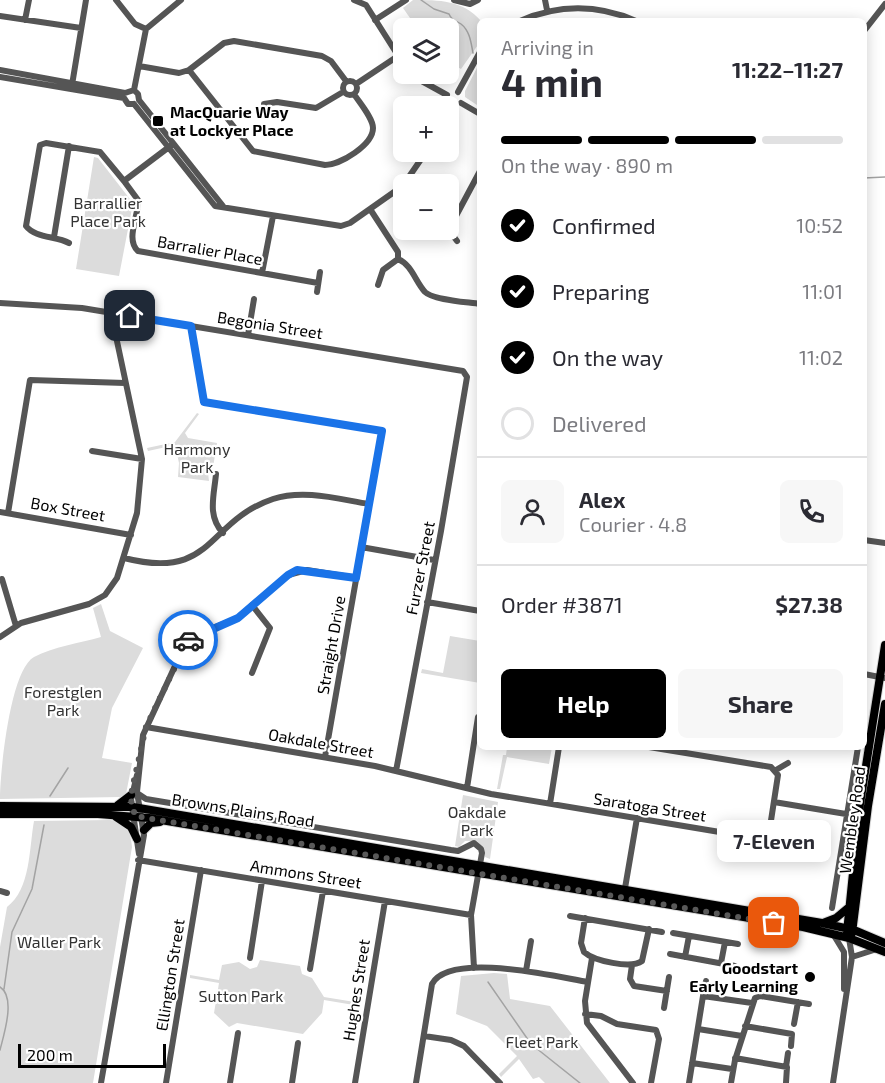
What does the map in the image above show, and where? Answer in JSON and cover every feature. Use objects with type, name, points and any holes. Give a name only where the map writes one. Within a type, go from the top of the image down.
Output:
[{"type":"main road","name":"Wembley Road","points":[[850,932],[885,645]]},
{"type":"main road","name":"Wembley Road","points":[[852,910],[883,731],[885,704]]},
{"type":"main road","points":[[117,806],[134,794]]},
{"type":"main road","name":"Browns Plains Road","points":[[0,806],[117,806],[169,821],[479,869]]},
{"type":"main road","name":"Browns Plains Road","points":[[0,814],[137,812],[624,894],[833,934],[850,932],[870,935],[882,948]]},
{"type":"main road","points":[[109,814],[129,825],[137,839]]},
{"type":"main road","points":[[144,830],[151,823],[169,821]]},
{"type":"main road","name":"Browns Plains Road","points":[[624,894],[822,923],[850,932],[882,948]]},
{"type":"main road","points":[[822,923],[852,910],[870,935]]},
{"type":"main road","points":[[804,920],[850,932]]},
{"type":"street","points":[[25,20],[29,0]]},
{"type":"street","points":[[72,86],[86,0]]},
{"type":"street","points":[[116,0],[135,24],[146,29]]},
{"type":"street","points":[[0,76],[125,95],[134,90],[146,29],[181,0]]},
{"type":"street","points":[[354,0],[366,5],[393,48]]},
{"type":"street","points":[[375,20],[406,0]]},
{"type":"street","points":[[454,0],[470,4],[478,0]]},
{"type":"street","points":[[545,0],[547,10]]},
{"type":"street","points":[[867,27],[885,4]]},
{"type":"street","points":[[527,18],[547,10],[571,8],[603,10],[627,18]]},
{"type":"street","points":[[0,16],[81,28]]},
{"type":"street","points":[[139,66],[179,73],[189,70],[224,43],[234,41],[322,56],[331,61],[346,81]]},
{"type":"street","points":[[458,92],[477,57]]},
{"type":"street","points":[[189,70],[253,152],[325,165],[335,164],[364,144],[372,131],[372,124],[354,94],[356,84],[393,59]]},
{"type":"street","points":[[0,70],[72,86]]},
{"type":"street","points":[[346,81],[350,80],[356,84]]},
{"type":"street","points":[[343,92],[342,87],[346,81]]},
{"type":"street","points":[[427,84],[447,95],[458,92]]},
{"type":"street","points":[[134,90],[138,94],[136,102]]},
{"type":"street","points":[[343,92],[349,95],[354,94]]},
{"type":"street","points":[[264,104],[277,102],[316,108],[343,92]]},
{"type":"street","points":[[458,92],[461,96],[461,103],[477,112]]},
{"type":"street","points":[[125,95],[128,104],[136,102]]},
{"type":"street","points":[[136,102],[170,146],[226,208],[332,227],[350,222],[393,193]]},
{"type":"street","points":[[69,243],[54,237],[32,233],[25,221],[38,148],[46,143],[100,152],[124,181],[170,146]]},
{"type":"street","points":[[54,237],[69,146]]},
{"type":"street","points":[[459,210],[477,177]]},
{"type":"street","name":"Barralier Place","points":[[124,181],[138,200],[132,240],[133,247],[138,251],[318,283]]},
{"type":"street","points":[[370,209],[398,252],[398,259]]},
{"type":"street","points":[[262,273],[273,216]]},
{"type":"street","points":[[378,285],[383,270],[398,259]]},
{"type":"street","points":[[398,259],[405,262],[428,295],[477,303]]},
{"type":"street","points":[[316,292],[320,272]]},
{"type":"street","points":[[248,335],[254,299]]},
{"type":"street","name":"Begonia Street","points":[[0,303],[111,313],[463,371]]},
{"type":"street","points":[[0,637],[16,626],[97,600],[111,588],[124,558],[137,513],[142,459],[111,313]]},
{"type":"street","name":"Straight Drive","points":[[191,326],[204,402],[382,431],[325,757]]},
{"type":"street","name":"Furzer Street","points":[[396,771],[466,383],[467,377],[463,371]]},
{"type":"street","points":[[8,513],[30,380],[125,383]]},
{"type":"street","points":[[92,451],[142,459]]},
{"type":"street","points":[[216,474],[212,516],[214,524],[223,533]]},
{"type":"street","points":[[124,558],[151,565],[180,562],[198,553],[259,505],[281,497],[318,496],[369,504]]},
{"type":"street","name":"Box Street","points":[[0,512],[131,535]]},
{"type":"street","points":[[867,540],[885,543]]},
{"type":"street","points":[[361,547],[434,560]]},
{"type":"street","points":[[138,857],[137,812],[134,794],[146,727],[188,638],[230,622],[297,570],[356,578]]},
{"type":"street","points":[[2,579],[16,626]]},
{"type":"street","points":[[427,602],[477,610]]},
{"type":"street","points":[[252,605],[270,628],[252,673]]},
{"type":"street","points":[[867,674],[882,677]]},
{"type":"street","points":[[467,788],[477,723]]},
{"type":"street","name":"Oakdale Street","points":[[146,727],[325,757],[491,794]]},
{"type":"street","points":[[550,804],[559,750]]},
{"type":"street","points":[[667,750],[771,767],[776,770]]},
{"type":"street","name":"Wembley Road","points":[[831,908],[857,750]]},
{"type":"street","points":[[776,770],[788,763]]},
{"type":"street","points":[[776,770],[774,802],[846,814]]},
{"type":"street","name":"Browns Plains Road","points":[[134,794],[151,800],[454,851],[474,843],[482,851],[479,869]]},
{"type":"street","name":"Saratoga Street","points":[[491,794],[768,840],[774,802]]},
{"type":"street","points":[[101,1083],[144,830],[137,812]]},
{"type":"street","points":[[624,894],[637,818]]},
{"type":"street","name":"Ammons Street","points":[[138,857],[201,870],[471,915]]},
{"type":"street","points":[[474,968],[471,915],[479,869]]},
{"type":"street","name":"Ellington Street","points":[[166,1083],[201,870]]},
{"type":"street","points":[[250,958],[262,880]]},
{"type":"street","points":[[310,969],[323,891]]},
{"type":"street","name":"Hughes Street","points":[[355,1083],[385,901]]},
{"type":"street","points":[[570,916],[662,932]]},
{"type":"street","points":[[585,918],[581,947],[592,961],[632,965],[642,961],[649,929]]},
{"type":"street","name":"Wembley Road","points":[[833,1083],[852,957],[850,932]]},
{"type":"street","points":[[673,933],[738,944]]},
{"type":"street","name":"Wembley Road","points":[[833,934],[842,946],[845,958],[844,1005]]},
{"type":"street","points":[[685,957],[689,936]]},
{"type":"street","points":[[526,971],[531,942]]},
{"type":"street","points":[[722,963],[725,942]]},
{"type":"street","points":[[852,957],[882,948]]},
{"type":"street","points":[[670,954],[735,966]]},
{"type":"street","points":[[592,961],[585,1001],[587,1023],[633,1083]]},
{"type":"street","points":[[632,965],[630,979],[634,986],[667,992]]},
{"type":"street","points":[[416,1083],[434,981],[462,969],[501,967],[588,982]]},
{"type":"street","points":[[664,1008],[669,977]]},
{"type":"street","points":[[689,1083],[706,981]]},
{"type":"street","points":[[703,996],[752,1003]]},
{"type":"street","points":[[731,1083],[735,1058],[752,1003],[760,996],[809,1004]]},
{"type":"street","points":[[791,1046],[798,1002]]},
{"type":"street","points":[[585,1014],[602,1016],[617,1024],[656,1030],[659,1039],[651,1083]]},
{"type":"street","points":[[745,1026],[794,1029]]},
{"type":"street","points":[[698,1029],[742,1036]]},
{"type":"street","points":[[230,1083],[238,1033]]},
{"type":"street","points":[[424,1036],[451,1040],[464,1046],[500,1083]]},
{"type":"street","points":[[292,1083],[298,1043]]},
{"type":"street","points":[[786,1083],[788,1053]]},
{"type":"street","points":[[735,1058],[786,1067]]},
{"type":"street","points":[[692,1063],[732,1070]]},
{"type":"green space","points":[[413,0],[441,1],[458,5],[478,18],[477,46],[461,69],[459,68],[459,18],[410,18],[403,8]]},
{"type":"green space","points":[[477,68],[477,105],[465,97],[465,91]]},
{"type":"green space","name":"Barrallier Place Park","points":[[94,157],[98,158],[133,203],[119,276],[76,269]]},
{"type":"green space","name":"Harmony Park","points":[[197,413],[199,414],[185,433],[188,438],[217,443],[213,467],[208,473],[209,481],[178,477],[179,463],[175,445],[148,451],[147,448],[175,442]]},
{"type":"green space","name":"Forestglen Park","points":[[101,604],[110,631],[143,648],[112,708],[102,758],[132,763],[126,794],[121,797],[0,799],[8,723],[19,681],[26,666],[34,657],[41,654],[101,637],[93,608]]},
{"type":"green space","points":[[450,636],[477,640],[477,682],[421,673],[422,669],[443,673]]},
{"type":"green space","points":[[507,750],[551,750],[549,764],[507,757],[500,789],[497,789],[503,755],[506,755]]},
{"type":"green space","name":"Oakdale Park","points":[[463,795],[498,802],[490,859],[485,857],[484,850],[477,841],[465,841],[459,847],[455,846]]},
{"type":"green space","name":"Waller Park","points":[[110,820],[120,823],[127,829],[132,847],[93,1083],[0,1083],[0,947],[7,907],[21,890],[25,879],[34,821]]},
{"type":"green space","name":"Sutton Park","points":[[260,960],[300,966],[302,974],[312,978],[324,997],[361,1003],[360,1006],[324,1000],[322,1013],[303,1034],[237,1023],[229,1027],[214,1013],[219,983],[190,978],[190,975],[219,980],[222,965],[239,962],[250,969],[257,967]]},
{"type":"green space","name":"Fleet Park","points":[[507,974],[510,999],[550,1006],[610,1083],[545,1083],[539,1077],[533,1079],[519,1059],[501,1077],[499,1074],[517,1056],[487,1026],[456,1014],[461,976]]},
{"type":"waterway","points":[[421,0],[434,9],[449,14],[464,27],[470,37],[473,53]]},
{"type":"waterway","points":[[867,178],[885,177]]},
{"type":"waterway","points":[[50,796],[68,768]]},
{"type":"waterway","points":[[4,989],[12,932],[32,889],[44,825]]},
{"type":"waterway","points":[[488,982],[531,1044],[580,1083]]},
{"type":"waterway","points":[[0,987],[5,992],[8,1007],[0,1050]]},
{"type":"way so far","points":[[188,640],[143,735],[137,775],[132,789],[131,800],[135,816],[774,923]]},
{"type":"place","name":"MacQuarie Way at Lockyer Place","points":[[158,121]]},
{"type":"place","name":"7-Eleven","points":[[774,923]]},
{"type":"place","name":"Goodstart Early Learning","points":[[810,977]]},
{"type":"route","points":[[130,316],[191,326],[191,337],[204,402],[382,431],[356,578],[297,570],[288,575],[238,618],[188,638],[188,640]]}]
